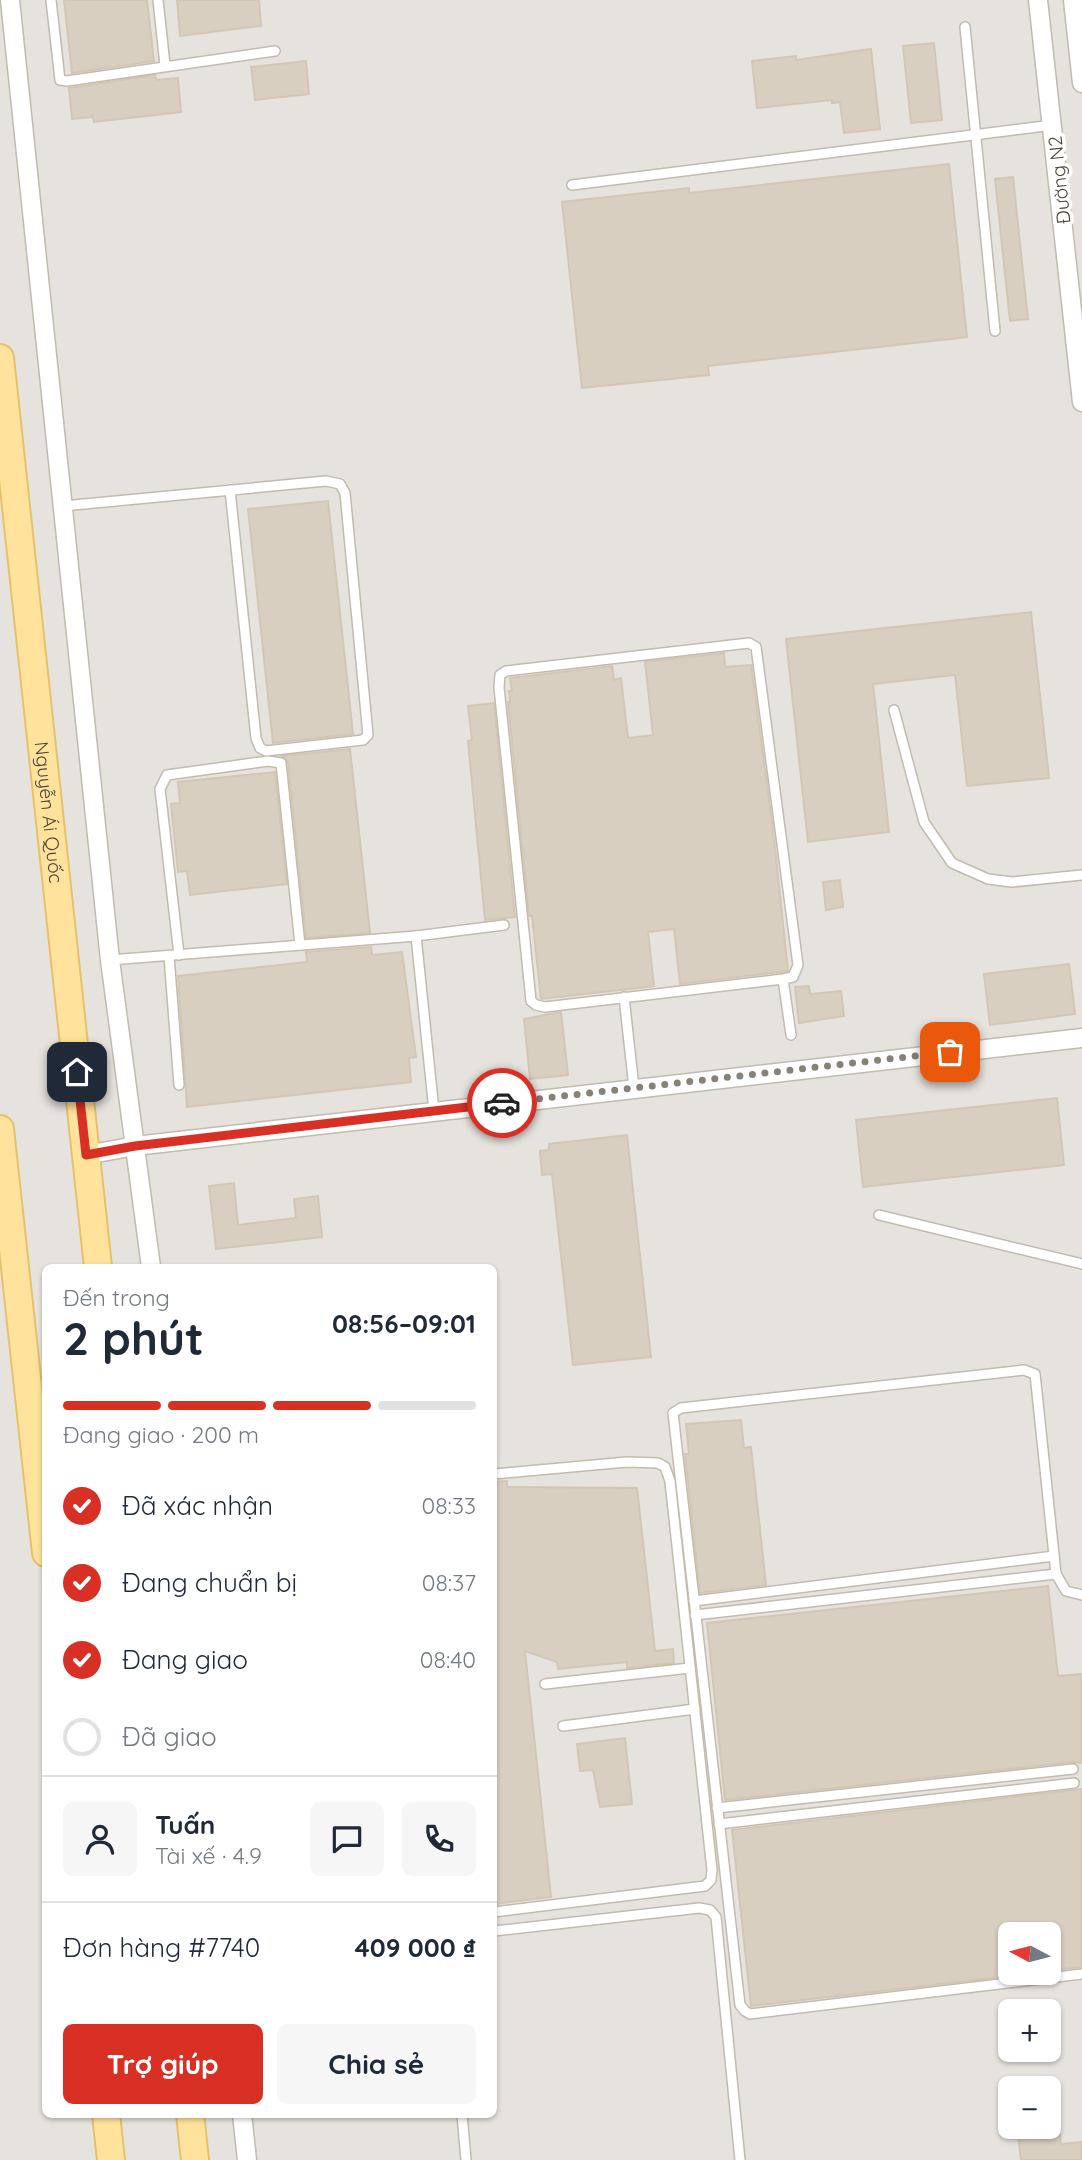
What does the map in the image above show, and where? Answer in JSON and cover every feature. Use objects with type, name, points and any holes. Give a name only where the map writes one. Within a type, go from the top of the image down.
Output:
[{"type":"main road","name":"Nguyễn Ái Quốc","points":[[0,358],[98,1264]]},
{"type":"main road","points":[[0,1129],[42,1516]]},
{"type":"main road","points":[[106,2118],[111,2160]]},
{"type":"main road","points":[[190,2118],[195,2160]]},
{"type":"street","points":[[10,0],[110,960],[151,1264]]},
{"type":"street","name":"Đường N2","points":[[1038,0],[1082,402]]},
{"type":"street","points":[[1073,0],[1082,83]]},
{"type":"street","points":[[86,1155],[135,1146],[1082,1038]]},
{"type":"street","points":[[242,2118],[247,2160]]},
{"type":"lane","points":[[51,0],[60,80],[275,51]]},
{"type":"lane","points":[[158,0],[164,65]]},
{"type":"lane","points":[[965,27],[995,331]]},
{"type":"lane","points":[[572,185],[1053,125]]},
{"type":"lane","points":[[63,506],[230,490],[326,481],[340,484],[345,494],[368,735],[363,740],[266,751],[260,748],[256,738],[230,490]]},
{"type":"lane","points":[[749,643],[756,647],[798,965],[793,977],[783,979],[545,1007],[536,1005],[531,1000],[499,687],[500,675],[506,671],[749,643]]},
{"type":"lane","points":[[894,710],[924,822],[952,863],[988,879],[1012,882],[1082,875]]},
{"type":"lane","points":[[179,1086],[174,955],[160,789],[167,775],[268,761],[281,763],[300,945]]},
{"type":"lane","points":[[110,960],[416,936],[504,925]]},
{"type":"lane","points":[[416,936],[434,1111]]},
{"type":"lane","points":[[783,979],[791,1035]]},
{"type":"lane","points":[[624,997],[634,1088]]},
{"type":"lane","points":[[879,1215],[1082,1264]]},
{"type":"lane","points":[[1082,1595],[1066,1591],[1056,1574],[1035,1374],[1024,1370],[681,1408],[673,1413],[740,2005],[751,2014],[1082,1974]]},
{"type":"lane","points":[[497,1474],[627,1462],[658,1463],[665,1467],[670,1481],[712,1870],[710,1880],[705,1886],[497,1912]]},
{"type":"lane","points":[[694,1601],[1054,1556]]},
{"type":"lane","points":[[695,1615],[1056,1574]]},
{"type":"lane","points":[[888,1576],[891,1592]]},
{"type":"lane","points":[[784,1589],[786,1604]]},
{"type":"lane","points":[[545,1684],[690,1668]]},
{"type":"lane","points":[[563,1726],[695,1709]]},
{"type":"lane","points":[[717,1808],[1073,1769]]},
{"type":"lane","points":[[719,1824],[1074,1783]]},
{"type":"lane","points":[[916,1785],[918,1801]]},
{"type":"lane","points":[[497,1930],[699,1908],[710,1910],[716,1917],[740,2160]]},
{"type":"lane","points":[[462,2118],[466,2160]]},
{"type":"shaded area","points":[[0,0],[1082,0],[1082,2160],[0,2160]]},
{"type":"building","points":[[64,0],[147,0],[154,61],[72,73]]},
{"type":"building","points":[[177,0],[259,0],[261,26],[180,36]]},
{"type":"building","points":[[934,43],[942,120],[911,123],[903,46]]},
{"type":"building","points":[[871,49],[880,129],[844,133],[840,102],[832,103],[832,100],[757,108],[752,61],[796,56],[796,60]]},
{"type":"building","points":[[306,61],[309,94],[255,100],[251,67]]},
{"type":"building","points":[[155,75],[156,80],[178,78],[181,112],[94,122],[93,117],[72,119],[69,88]]},
{"type":"building","points":[[949,164],[967,337],[708,366],[709,375],[582,388],[562,202],[689,188],[689,193]]},
{"type":"building","points":[[1013,177],[1028,319],[1010,321],[995,179]]},
{"type":"building","points":[[328,501],[353,734],[273,743],[248,509]]},
{"type":"building","points":[[1031,612],[1049,778],[967,786],[955,675],[873,684],[889,832],[808,842],[786,639]]},
{"type":"building","points":[[724,653],[725,667],[751,665],[773,829],[788,971],[680,984],[674,929],[648,932],[654,986],[541,999],[532,916],[529,916],[508,702],[509,691],[512,691],[510,678],[612,666],[614,680],[621,678],[628,738],[653,735],[645,662]]},
{"type":"building","points":[[494,703],[515,917],[485,920],[468,741],[472,740],[468,706]]},
{"type":"building","points":[[350,749],[370,933],[306,938],[288,762],[282,756]]},
{"type":"building","points":[[275,772],[287,884],[190,895],[187,871],[178,872],[171,804],[180,803],[178,782]]},
{"type":"building","points":[[840,880],[843,907],[826,910],[823,882]]},
{"type":"building","points":[[371,947],[372,955],[402,952],[416,1057],[409,1058],[411,1082],[187,1107],[178,976],[307,962],[306,952]]},
{"type":"building","points":[[1069,964],[1075,1014],[990,1025],[984,974]]},
{"type":"building","points":[[809,986],[810,994],[841,991],[844,1016],[799,1023],[795,987]]},
{"type":"building","points":[[561,1012],[568,1075],[530,1079],[524,1019]]},
{"type":"building","points":[[1057,1098],[1064,1165],[863,1187],[856,1120]]},
{"type":"building","points":[[627,1135],[651,1357],[573,1365],[552,1174],[542,1175],[540,1151],[549,1150],[549,1144]]},
{"type":"building","points":[[234,1183],[238,1225],[296,1218],[294,1199],[318,1196],[322,1237],[216,1249],[209,1186]]},
{"type":"building","points":[[741,1420],[744,1448],[751,1447],[766,1585],[700,1593],[685,1454],[689,1454],[686,1424]]},
{"type":"building","points":[[507,1481],[507,1487],[637,1488],[655,1651],[673,1649],[674,1663],[627,1668],[627,1662],[558,1669],[557,1662],[525,1651],[551,1897],[497,1904],[497,1482]]},
{"type":"building","points":[[1048,1586],[1058,1676],[1082,1674],[1082,1763],[725,1800],[707,1623]]},
{"type":"building","points":[[625,1738],[632,1804],[600,1807],[593,1770],[580,1771],[577,1744]]},
{"type":"building","points":[[1082,1789],[1082,1967],[1061,1969],[1061,1922],[998,1922],[998,1977],[751,2006],[732,1830]]},
{"type":"building","points":[[1019,2139],[1060,2139],[1061,2144],[1082,2142],[1082,2160],[1021,2160]]},
{"type":"way so far","points":[[502,1103],[950,1052]]},
{"type":"route","points":[[77,1072],[86,1155],[135,1146],[502,1103]]}]
